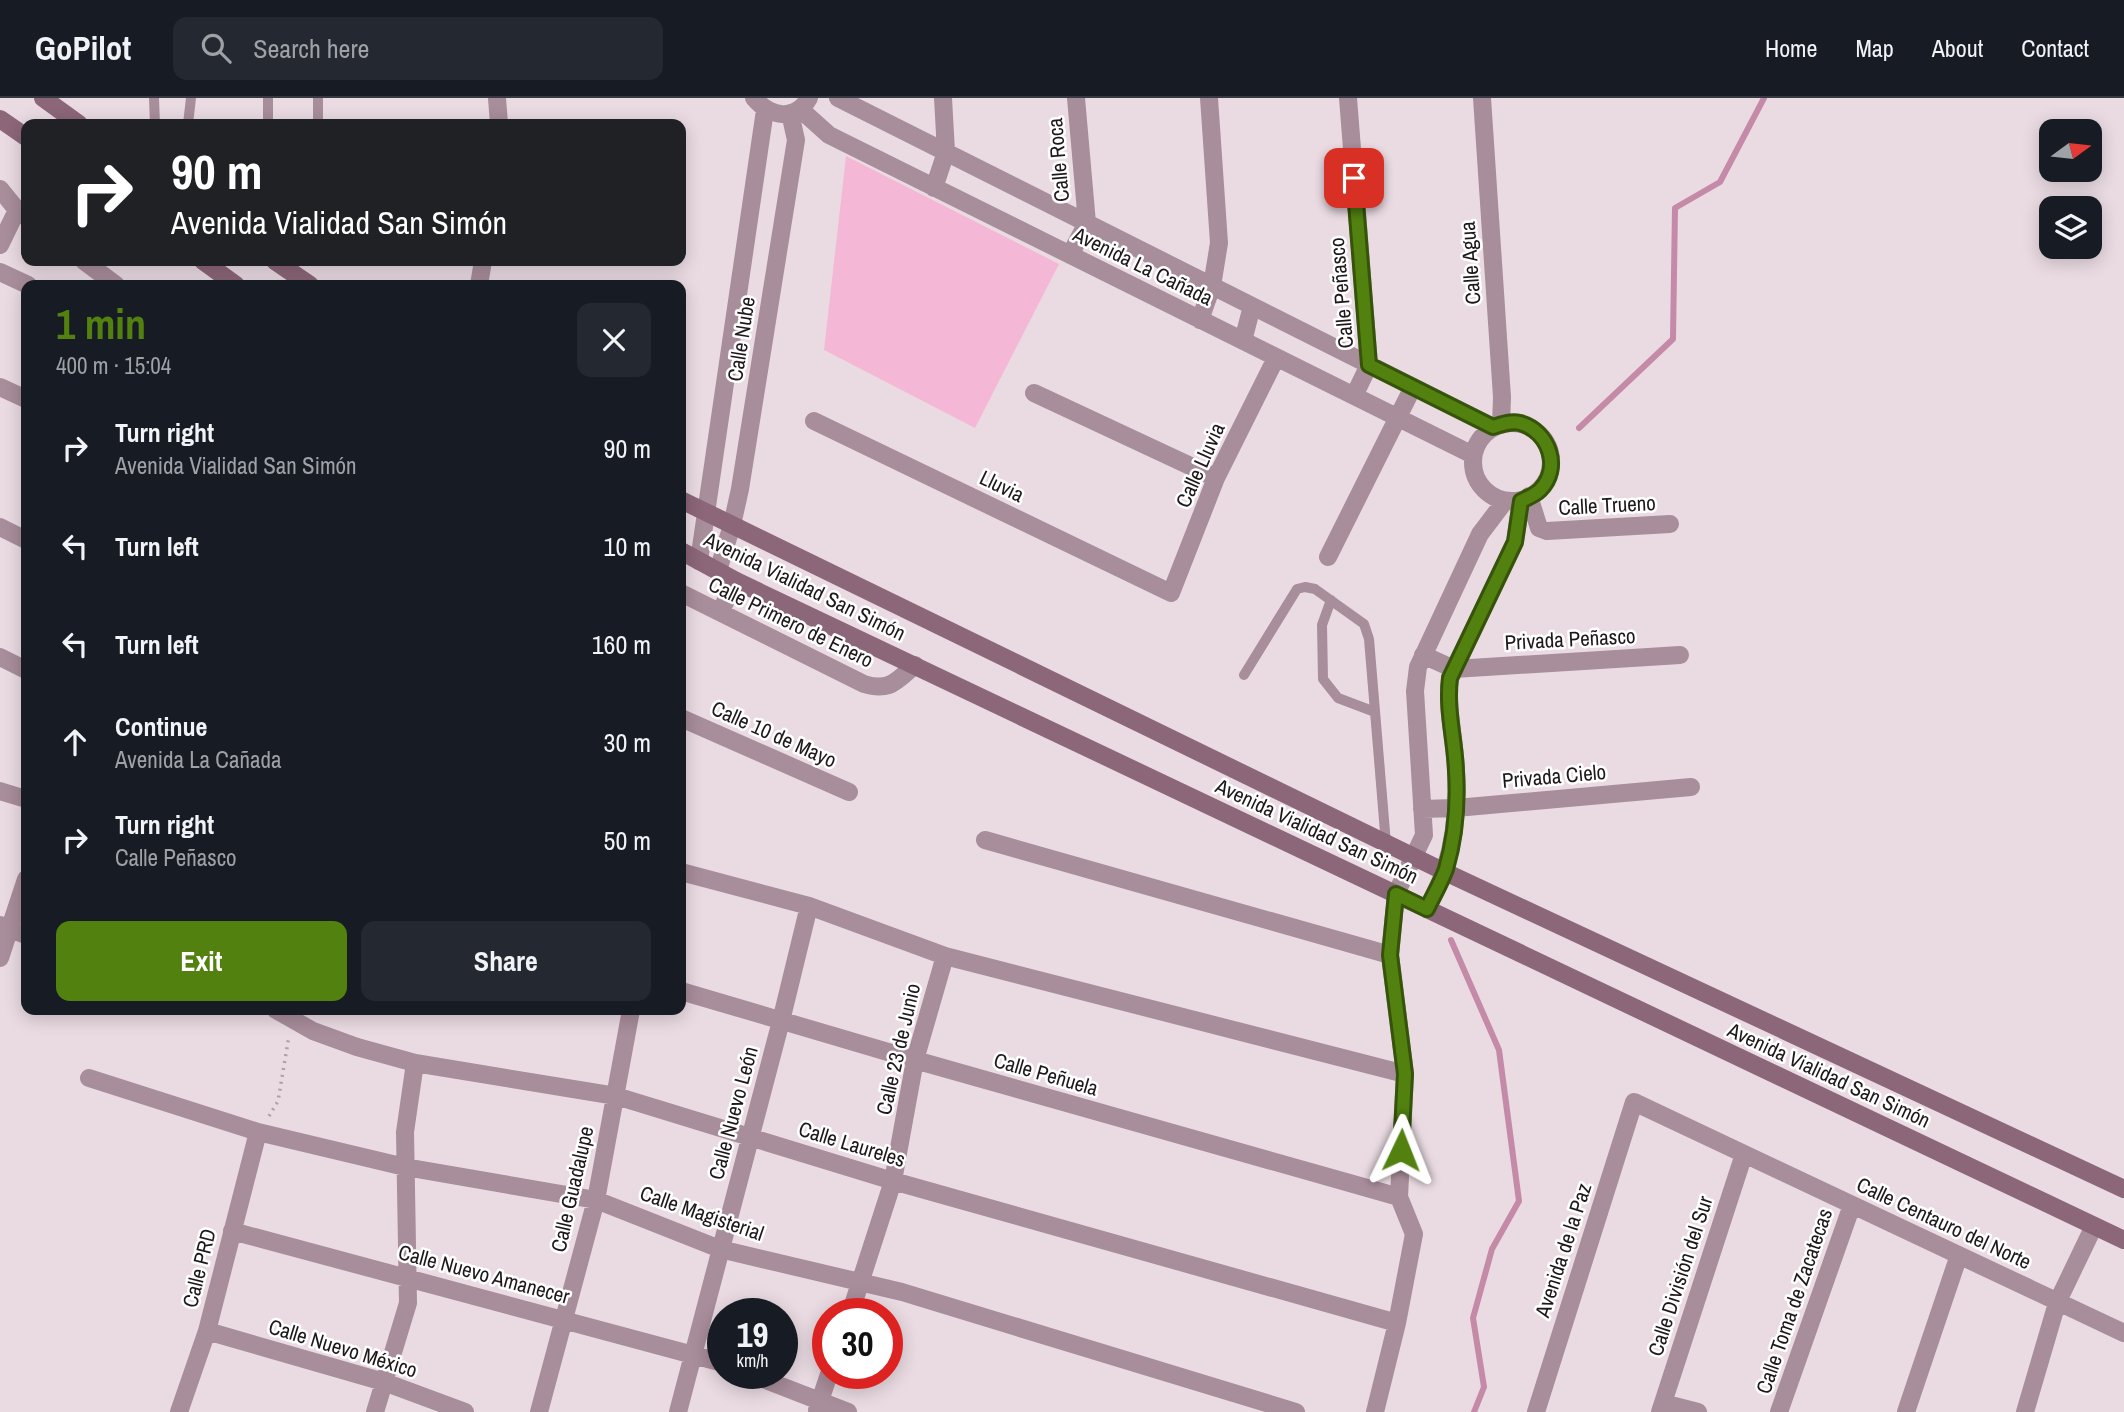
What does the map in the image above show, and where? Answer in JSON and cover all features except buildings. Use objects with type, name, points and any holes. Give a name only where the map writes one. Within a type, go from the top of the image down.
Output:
[{"type":"main road","points":[[43,98],[72,119]]},
{"type":"main road","points":[[0,120],[21,135]]},
{"type":"main road","points":[[209,266],[229,280]]},
{"type":"main road","points":[[282,266],[303,280]]},
{"type":"main road","name":"Avenida Vialidad San Simón","points":[[686,503],[1413,857],[2124,1189]]},
{"type":"main road","name":"Avenida Vialidad San Simón","points":[[686,554],[736,581],[2124,1240]]},
{"type":"street","points":[[497,98],[499,119]]},
{"type":"street","name":"Avenida La Cañada","points":[[838,98],[1413,387],[1497,426]]},
{"type":"street","points":[[934,188],[946,152],[943,98]]},
{"type":"street","name":"Calle Roca","points":[[1070,255],[1087,223],[1076,98]]},
{"type":"street","points":[[1200,320],[1212,286],[1219,243],[1209,98]]},
{"type":"street","name":"Calle Peñasco","points":[[1348,98],[1369,365],[1354,396]]},
{"type":"street","name":"Calle Agua","points":[[1482,98],[1502,397],[1497,426]]},
{"type":"street","points":[[759,104],[779,114],[800,107]]},
{"type":"street","name":"Calle Nube","points":[[699,561],[759,104]]},
{"type":"street","name":"Avenida La Cañada","points":[[800,107],[828,135],[1473,456]]},
{"type":"street","name":"Calle Nube","points":[[718,571],[740,489],[800,107]]},
{"type":"street","points":[[0,189],[21,212]]},
{"type":"street","points":[[0,245],[21,214]]},
{"type":"street","points":[[91,266],[109,280]]},
{"type":"street","points":[[0,272],[21,282]]},
{"type":"street","points":[[1243,341],[1252,306]]},
{"type":"street","name":"Calle Lluvia","points":[[1171,593],[1216,478],[1276,358]]},
{"type":"street","points":[[0,387],[21,397]]},
{"type":"street","points":[[1328,557],[1413,387]]},
{"type":"street","points":[[1034,393],[1216,478]]},
{"type":"street","name":"Lluvia","points":[[814,421],[1171,593]]},
{"type":"street","points":[[1375,1412],[1397,1323],[1414,1234],[1399,1197],[1405,1074],[1390,955],[1396,894],[1424,835],[1415,691],[1418,667],[1480,534],[1518,500],[1540,490],[1549,476],[1552,461],[1546,442],[1536,430],[1521,423],[1508,422],[1482,436],[1473,456],[1474,473],[1480,486],[1491,496],[1518,500]]},
{"type":"street","points":[[1427,909],[1445,872],[1456,808],[1456,771],[1448,696],[1450,678],[1515,542],[1518,500]]},
{"type":"street","name":"Calle Trueno","points":[[1518,500],[1539,528],[1547,531],[1670,524]]},
{"type":"street","points":[[0,527],[21,538]]},
{"type":"street","points":[[720,612],[736,581]]},
{"type":"street","name":"Calle Primero de Enero","points":[[686,595],[879,689],[894,683],[915,665]]},
{"type":"street","name":"Privada Peñasco","points":[[1423,655],[1454,669],[1680,655]]},
{"type":"street","points":[[0,657],[21,668]]},
{"type":"street","name":"Calle 10 de Mayo","points":[[686,720],[849,792]]},
{"type":"street","name":"Privada Cielo","points":[[1422,809],[1690,787]]},
{"type":"street","points":[[0,791],[21,797]]},
{"type":"street","points":[[985,840],[1390,955]]},
{"type":"street","points":[[686,873],[809,906],[945,956],[1405,1074]]},
{"type":"street","points":[[0,958],[21,897]]},
{"type":"street","name":"Calle Nuevo León","points":[[678,1412],[809,906]]},
{"type":"street","name":"Calle 23 de Junio","points":[[856,1298],[893,1181],[915,1060],[945,956]]},
{"type":"street","name":"Calle Peñuela","points":[[686,992],[1399,1197]]},
{"type":"street","points":[[284,1015],[293,1020]]},
{"type":"street","name":"Calle Guadalupe","points":[[538,1412],[596,1200],[631,1015]]},
{"type":"street","name":"Calle Laureles","points":[[293,1020],[313,1031],[356,1047],[415,1063],[616,1097],[893,1181],[1397,1323]]},
{"type":"street","points":[[375,1412],[408,1303],[405,1132],[415,1063]]},
{"type":"street","name":"Calle Magisterial","points":[[89,1078],[258,1132],[405,1167],[596,1200],[720,1249],[902,1292],[1296,1412]]},
{"type":"street","name":"Calle Centauro del Norte","points":[[1634,1102],[2124,1333]]},
{"type":"street","name":"Avenida de la Paz","points":[[1536,1412],[1634,1102]]},
{"type":"street","name":"Calle PRD","points":[[178,1412],[207,1331],[258,1132]]},
{"type":"street","name":"Calle División del Sur","points":[[1661,1408],[1744,1154]]},
{"type":"street","name":"Calle Toma de Zacatecas","points":[[1779,1412],[1852,1205]]},
{"type":"street","points":[[2025,1412],[2057,1303],[2094,1226]]},
{"type":"street","name":"Calle Nuevo Amanecer","points":[[232,1231],[707,1358]]},
{"type":"street","points":[[1906,1412],[1959,1255]]},
{"type":"street","name":"Calle Nuevo México","points":[[207,1331],[384,1382],[465,1412]]},
{"type":"street","points":[[782,1389],[818,1406],[848,1412]]},
{"type":"street","points":[[818,1406],[824,1389]]},
{"type":"street","points":[[1661,1408],[1698,1412]]},
{"type":"lane","points":[[154,98],[155,119]]},
{"type":"lane","points":[[189,119],[191,98]]},
{"type":"lane","points":[[268,98],[268,119]]},
{"type":"lane","points":[[317,119],[318,98]]},
{"type":"lane","points":[[1244,676],[1297,589],[1315,589],[1364,624],[1370,639],[1386,844]]},
{"type":"lane","points":[[1331,600],[1322,625],[1323,679],[1338,698],[1375,712]]},
{"type":"path","points":[[258,1132],[278,1101],[293,1020]]},
{"type":"shaded area","points":[[846,156],[1059,264],[975,428],[824,350]]},
{"type":"waterway","points":[[1579,428],[1673,339],[1675,208],[1720,182],[1764,98]]},
{"type":"waterway","points":[[1451,940],[1499,1050],[1519,1201],[1492,1249],[1473,1318],[1484,1387],[1474,1412]]},
{"type":"route","points":[[1354,178],[1369,365],[1493,427],[1508,422],[1521,423],[1536,430],[1546,442],[1552,461],[1549,476],[1540,490],[1521,501],[1515,542],[1450,678],[1448,696],[1456,771],[1456,808],[1445,872],[1427,909],[1396,894],[1390,955],[1405,1074],[1401,1150]]}]
